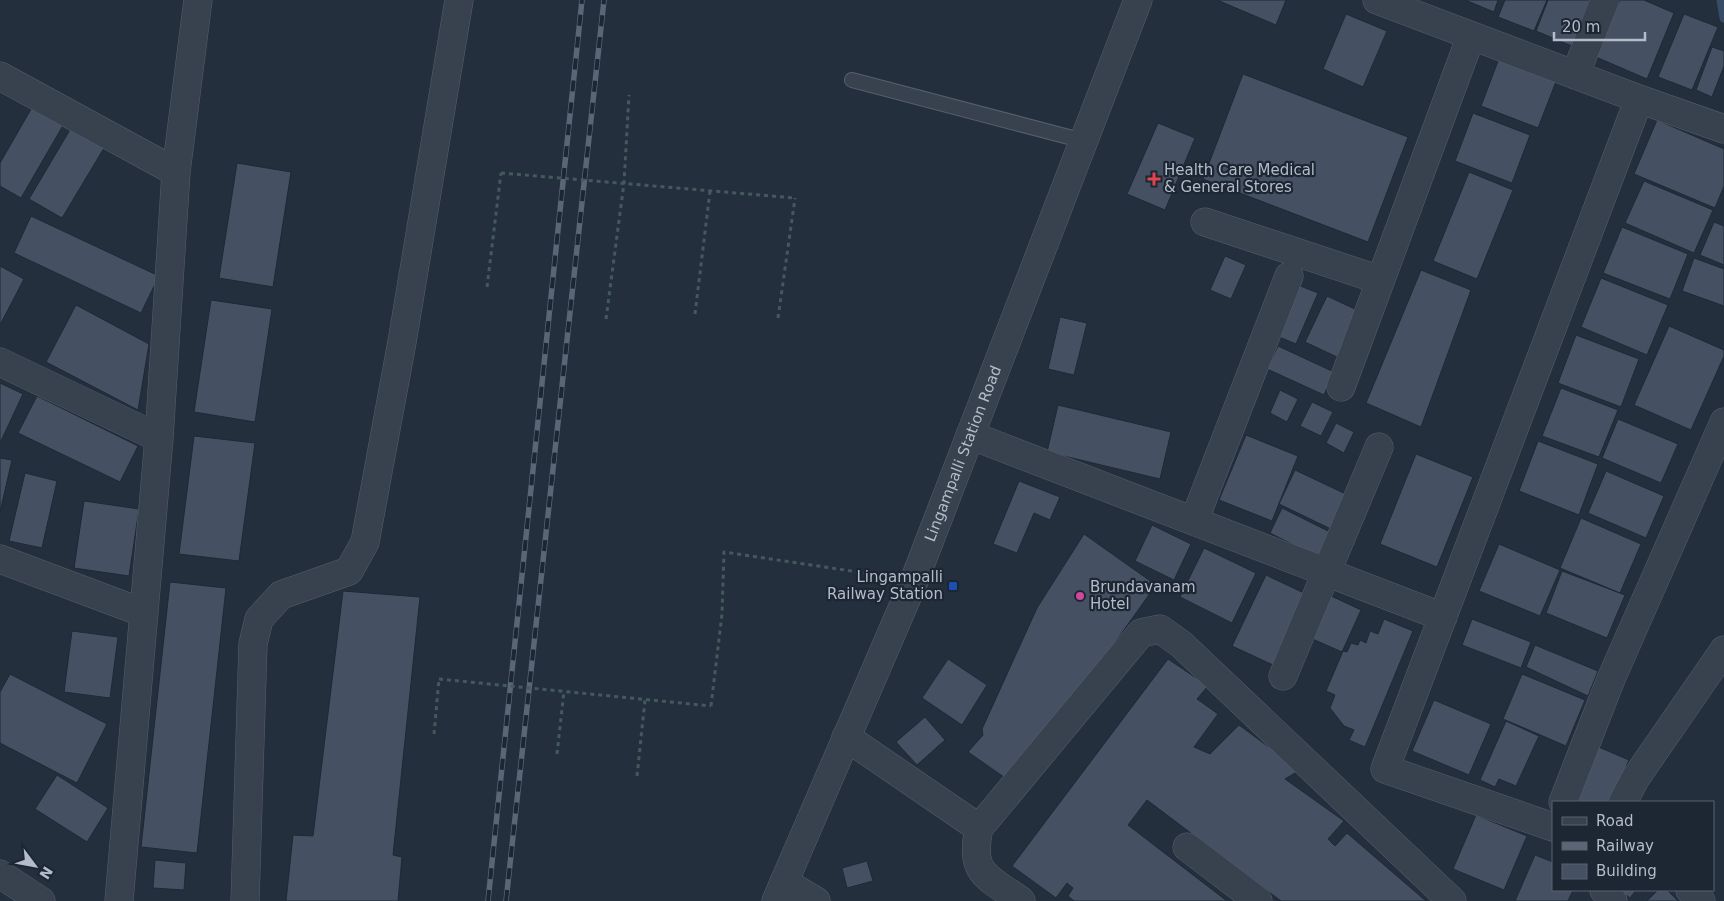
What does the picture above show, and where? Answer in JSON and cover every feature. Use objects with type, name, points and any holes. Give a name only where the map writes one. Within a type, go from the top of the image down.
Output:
[{"type":"street","points":[[119,901],[159,438],[176,172],[198,0]]},
{"type":"street","points":[[245,901],[252,644],[259,619],[281,594],[349,571],[365,542],[402,342],[458,0]]},
{"type":"street","name":"Lingampalli Station Road","points":[[780,892],[914,581],[1138,0]]},
{"type":"street","points":[[1575,75],[1605,0]]},
{"type":"street","points":[[1384,1],[1471,36],[1724,129]]},
{"type":"street","points":[[1341,387],[1471,36]]},
{"type":"street","points":[[0,76],[176,172]]},
{"type":"street","points":[[1552,827],[1385,769],[1640,99]]},
{"type":"street","points":[[1205,222],[1380,280]]},
{"type":"street","points":[[1194,521],[1289,276]]},
{"type":"street","points":[[0,362],[159,438]]},
{"type":"street","points":[[1563,801],[1611,679],[1724,422]]},
{"type":"street","points":[[970,435],[1443,617]]},
{"type":"street","points":[[1283,676],[1379,446]]},
{"type":"street","points":[[0,559],[144,613]]},
{"type":"street","points":[[1020,901],[979,870],[974,850],[979,828],[1141,632],[1160,629],[1181,644],[1452,901]]},
{"type":"street","points":[[1624,801],[1635,780],[1724,650]]},
{"type":"street","points":[[846,738],[979,828]]},
{"type":"street","points":[[1187,848],[1258,901]]},
{"type":"street","points":[[0,874],[41,901]]},
{"type":"street","points":[[1605,891],[1613,901]]},
{"type":"street","points":[[1691,891],[1701,901]]},
{"type":"street","points":[[780,892],[816,901]]},
{"type":"lane","points":[[852,80],[1084,141]]},
{"type":"path","points":[[606,319],[624,184],[629,94]]},
{"type":"path","points":[[488,287],[501,173],[795,198],[778,318]]},
{"type":"path","points":[[696,314],[710,191]]},
{"type":"path","points":[[434,734],[439,679],[712,706],[722,614],[724,552],[914,581]]},
{"type":"path","points":[[557,754],[564,691]]},
{"type":"path","points":[[637,776],[645,700]]},
{"type":"building","points":[[1217,0],[1286,0],[1276,25]]},
{"type":"building","points":[[1465,0],[1498,0],[1494,12]]},
{"type":"building","points":[[1505,0],[1547,0],[1534,31],[1498,17]]},
{"type":"building","points":[[1548,0],[1590,0],[1572,46],[1536,31]]},
{"type":"building","points":[[1620,0],[1644,0],[1674,13],[1647,79],[1596,57]]},
{"type":"building","points":[[1346,14],[1387,31],[1363,87],[1323,69]]},
{"type":"building","points":[[1684,14],[1718,27],[1692,90],[1658,77]]},
{"type":"building","points":[[1712,47],[1724,51],[1724,66],[1712,97],[1696,90]]},
{"type":"building","points":[[1500,56],[1557,79],[1538,128],[1481,106]]},
{"type":"building","points":[[1243,74],[1408,137],[1368,242],[1203,179]]},
{"type":"building","points":[[34,104],[65,122],[21,198],[0,186],[0,163]]},
{"type":"building","points":[[1473,113],[1530,135],[1512,183],[1455,161]]},
{"type":"building","points":[[1657,120],[1724,149],[1724,186],[1715,208],[1634,174]]},
{"type":"building","points":[[74,123],[107,143],[62,218],[29,199]]},
{"type":"building","points":[[1158,123],[1195,138],[1165,210],[1127,194]]},
{"type":"building","points":[[237,163],[291,172],[273,287],[219,278]]},
{"type":"building","points":[[1469,172],[1513,190],[1477,279],[1433,261]]},
{"type":"building","points":[[1644,181],[1713,210],[1694,253],[1625,223]]},
{"type":"building","points":[[31,216],[159,276],[141,313],[14,253]]},
{"type":"building","points":[[1714,222],[1724,226],[1724,265],[1700,255]]},
{"type":"building","points":[[1622,227],[1688,254],[1670,299],[1603,273]]},
{"type":"building","points":[[1225,256],[1246,265],[1231,299],[1210,290]]},
{"type":"building","points":[[1694,258],[1724,269],[1724,306],[1682,291]]},
{"type":"building","points":[[0,266],[24,279],[0,325]]},
{"type":"building","points":[[1421,270],[1471,290],[1421,427],[1366,403]]},
{"type":"building","points":[[1601,278],[1668,305],[1647,355],[1581,327]]},
{"type":"building","points":[[1293,283],[1318,293],[1296,344],[1272,334]]},
{"type":"building","points":[[1327,296],[1359,311],[1337,357],[1305,342]]},
{"type":"building","points":[[211,300],[272,309],[255,422],[194,412]]},
{"type":"building","points":[[76,305],[149,344],[138,410],[46,362]]},
{"type":"building","points":[[1060,317],[1087,323],[1074,375],[1048,369]]},
{"type":"building","points":[[1669,326],[1724,350],[1724,356],[1691,430],[1634,405]]},
{"type":"building","points":[[1576,335],[1639,359],[1621,407],[1558,383]]},
{"type":"building","points":[[1278,346],[1334,372],[1324,395],[1267,369]]},
{"type":"building","points":[[0,383],[23,394],[0,443]]},
{"type":"building","points":[[1561,388],[1618,410],[1599,457],[1542,436]]},
{"type":"building","points":[[1280,390],[1298,399],[1287,422],[1270,413]]},
{"type":"building","points":[[37,396],[138,446],[120,482],[18,433]]},
{"type":"building","points":[[1312,402],[1333,412],[1321,436],[1300,426]]},
{"type":"building","points":[[1058,405],[1171,432],[1160,479],[1047,452]]},
{"type":"building","points":[[1618,419],[1678,444],[1661,483],[1602,458]]},
{"type":"building","points":[[1336,423],[1354,432],[1344,453],[1326,443]]},
{"type":"building","points":[[1246,435],[1298,456],[1272,521],[1219,500]]},
{"type":"building","points":[[194,436],[255,443],[239,561],[179,554]]},
{"type":"building","points":[[1538,441],[1598,464],[1579,515],[1519,491]]},
{"type":"building","points":[[1416,454],[1473,477],[1437,567],[1380,544]]},
{"type":"building","points":[[0,458],[12,460],[0,512]]},
{"type":"building","points":[[1295,470],[1350,496],[1333,530],[1279,504]]},
{"type":"building","points":[[1606,471],[1664,496],[1646,538],[1588,513]]},
{"type":"building","points":[[25,473],[57,481],[42,548],[9,541]]},
{"type":"building","points":[[1019,481],[1060,497],[1050,520],[1034,513],[1017,553],[993,544]]},
{"type":"building","points":[[84,501],[139,509],[129,576],[74,568]]},
{"type":"building","points":[[1282,508],[1330,532],[1318,557],[1270,533]]},
{"type":"building","points":[[1581,518],[1641,544],[1620,593],[1560,568]]},
{"type":"building","points":[[1152,525],[1191,544],[1174,580],[1135,561]]},
{"type":"building","points":[[1084,534],[1156,585],[1014,784],[968,752],[983,735],[982,729],[1037,608]]},
{"type":"building","points":[[1499,544],[1560,570],[1540,616],[1479,591]]},
{"type":"building","points":[[1204,548],[1256,573],[1232,623],[1180,597]]},
{"type":"building","points":[[1562,571],[1625,595],[1607,638],[1546,613]]},
{"type":"building","points":[[1266,575],[1306,594],[1273,665],[1232,646]]},
{"type":"building","points":[[170,582],[226,588],[197,853],[141,847]]},
{"type":"building","points":[[343,591],[420,597],[393,855],[402,857],[398,901],[286,901],[293,835],[313,836]]},
{"type":"building","points":[[1327,594],[1361,610],[1342,652],[1308,637]]},
{"type":"building","points":[[1384,619],[1413,631],[1365,747],[1349,740],[1354,730],[1344,726],[1330,708],[1335,695],[1326,691],[1343,651],[1347,652],[1351,643],[1358,645],[1360,640],[1366,643],[1370,631],[1378,634]]},
{"type":"building","points":[[1472,619],[1531,642],[1521,668],[1462,645]]},
{"type":"building","points":[[72,631],[118,637],[110,698],[64,692]]},
{"type":"building","points":[[1535,645],[1598,671],[1588,696],[1526,667]]},
{"type":"building","points":[[948,659],[987,685],[962,725],[922,698]]},
{"type":"building","points":[[1168,659],[1208,686],[1197,699],[1218,714],[1194,747],[1210,754],[1239,725],[1300,770],[1285,779],[1344,821],[1328,839],[1335,846],[1347,833],[1426,901],[1281,901],[1147,800],[1128,825],[1227,901],[1074,901],[1068,896],[1073,888],[1067,883],[1056,898],[1012,866]]},
{"type":"building","points":[[10,674],[107,724],[77,783],[0,743],[0,692]]},
{"type":"building","points":[[1522,674],[1585,700],[1566,746],[1503,719]]},
{"type":"building","points":[[1434,700],[1491,724],[1469,775],[1412,751]]},
{"type":"building","points":[[925,717],[945,740],[917,765],[896,742]]},
{"type":"building","points":[[1506,721],[1539,736],[1516,786],[1499,779],[1495,787],[1480,780]]},
{"type":"building","points":[[1594,745],[1629,760],[1611,801],[1569,801]]},
{"type":"building","points":[[57,775],[108,808],[87,842],[35,809]]},
{"type":"building","points":[[1476,815],[1527,836],[1504,890],[1453,869]]},
{"type":"building","points":[[1535,855],[1552,862],[1552,891],[1573,891],[1568,901],[1515,901]]},
{"type":"building","points":[[155,860],[186,863],[184,890],[153,888]]},
{"type":"building","points":[[867,861],[873,881],[847,888],[842,868]]},
{"type":"building","points":[[1620,891],[1635,891],[1630,898]]},
{"type":"building","points":[[1657,891],[1668,891],[1678,901],[1647,901]]},
{"type":"waterway","points":[[1721,0],[1724,18]]},
{"type":"railway","points":[[488,901],[582,0]]},
{"type":"railway","points":[[506,901],[604,0]]},
{"type":"place","name":"Health Care Medical & General Stores","points":[[1154,179]]},
{"type":"place","name":"Lingampalli Railway Station","points":[[953,586]]},
{"type":"place","name":"Brundavanam Hotel","points":[[1080,596]]}]
